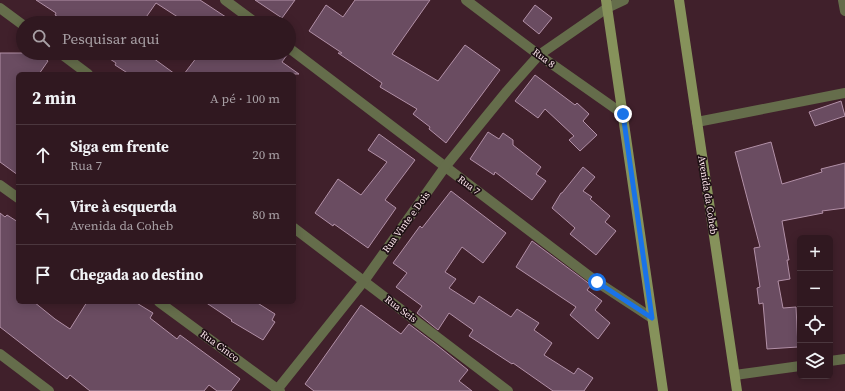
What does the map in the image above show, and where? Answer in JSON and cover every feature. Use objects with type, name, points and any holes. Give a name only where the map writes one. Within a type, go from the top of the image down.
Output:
[{"type":"main road","name":"Avenida da Coheb","points":[[679,0],[737,391]]},
{"type":"main road","points":[[607,4],[663,391]]},
{"type":"street","points":[[225,0],[247,16]]},
{"type":"street","name":"Rua 8","points":[[466,0],[539,55],[623,114]]},
{"type":"street","name":"Rua Vinte e Dois","points":[[278,390],[364,281],[445,167],[507,91],[539,55],[607,4],[624,0]]},
{"type":"street","points":[[843,0],[845,11]]},
{"type":"street","points":[[0,8],[16,20]]},
{"type":"street","name":"Rua 7","points":[[296,53],[597,282],[652,318]]},
{"type":"street","points":[[69,60],[85,72]]},
{"type":"street","points":[[697,122],[845,93]]},
{"type":"street","points":[[0,185],[16,197]]},
{"type":"street","name":"Rua Seis","points":[[296,230],[508,391]]},
{"type":"street","name":"Rua Cinco","points":[[162,304],[278,390]]},
{"type":"street","points":[[0,354],[49,391]]},
{"type":"street","points":[[833,361],[845,359]]},
{"type":"street","points":[[735,375],[797,366]]},
{"type":"building","points":[[36,0],[200,0],[224,16],[176,16],[156,3],[147,16],[57,16],[55,15],[56,13]]},
{"type":"building","points":[[255,0],[295,0],[283,16],[279,16]]},
{"type":"building","points":[[355,0],[430,0],[392,54],[438,81],[465,45],[500,70],[446,143],[429,129],[430,127],[413,114],[417,109],[380,87],[382,83],[338,53],[342,53],[309,31],[326,5],[343,17]]},
{"type":"building","points":[[535,5],[552,18],[539,34],[523,21]]},
{"type":"building","points":[[0,53],[16,53],[16,60],[47,60],[48,61],[40,72],[16,72],[16,174],[0,162]]},
{"type":"building","points":[[112,60],[156,60],[172,72],[126,72],[115,65],[116,63]]},
{"type":"building","points":[[195,60],[283,60],[282,62],[299,74],[296,74],[296,72],[186,72]]},
{"type":"building","points":[[535,75],[575,105],[577,103],[589,114],[583,121],[597,135],[580,151],[569,140],[574,136],[545,109],[538,118],[515,101]]},
{"type":"building","points":[[841,101],[845,116],[815,126],[809,112]]},
{"type":"building","points":[[488,132],[499,139],[503,133],[513,140],[513,145],[541,167],[536,174],[546,181],[532,200],[495,172],[494,175],[470,159]]},
{"type":"building","points":[[379,134],[415,160],[385,200],[396,208],[368,248],[334,224],[333,226],[315,213],[338,179],[361,195],[387,162],[368,150]]},
{"type":"building","points":[[771,142],[782,184],[822,172],[821,169],[845,163],[845,208],[822,211],[823,213],[782,221],[789,260],[787,260],[790,279],[778,281],[783,308],[796,307],[797,347],[767,349],[763,303],[759,304],[757,288],[760,287],[754,248],[760,247],[735,152]]},
{"type":"building","points":[[583,167],[595,177],[583,191],[592,197],[590,199],[610,216],[605,222],[616,231],[596,255],[570,234],[575,228],[552,208],[561,193]]},
{"type":"building","points":[[451,191],[506,233],[483,263],[462,247],[445,272],[456,279],[449,288],[474,304],[479,296],[511,317],[517,309],[539,323],[534,330],[552,343],[544,355],[574,374],[578,368],[593,378],[584,391],[553,391],[513,363],[512,364],[469,336],[473,330],[449,313],[438,330],[417,313],[422,306],[396,287],[407,273],[393,263],[420,226],[422,228]]},
{"type":"building","points":[[0,213],[5,217],[7,215],[16,221],[16,304],[36,304],[70,329],[86,304],[138,304],[153,313],[150,318],[177,339],[180,335],[240,379],[231,391],[217,391],[209,385],[204,391],[90,391],[70,375],[67,379],[0,327]]},
{"type":"building","points":[[532,241],[591,285],[587,290],[602,301],[595,310],[610,323],[598,339],[570,315],[576,307],[516,267]]},
{"type":"building","points":[[208,304],[259,304],[275,314],[272,320],[275,322],[263,340],[231,321],[232,320]]},
{"type":"building","points":[[361,305],[401,334],[409,324],[438,346],[468,370],[459,381],[472,391],[314,391],[305,384]]},
{"type":"route","points":[[597,282],[652,318],[623,114]]}]
